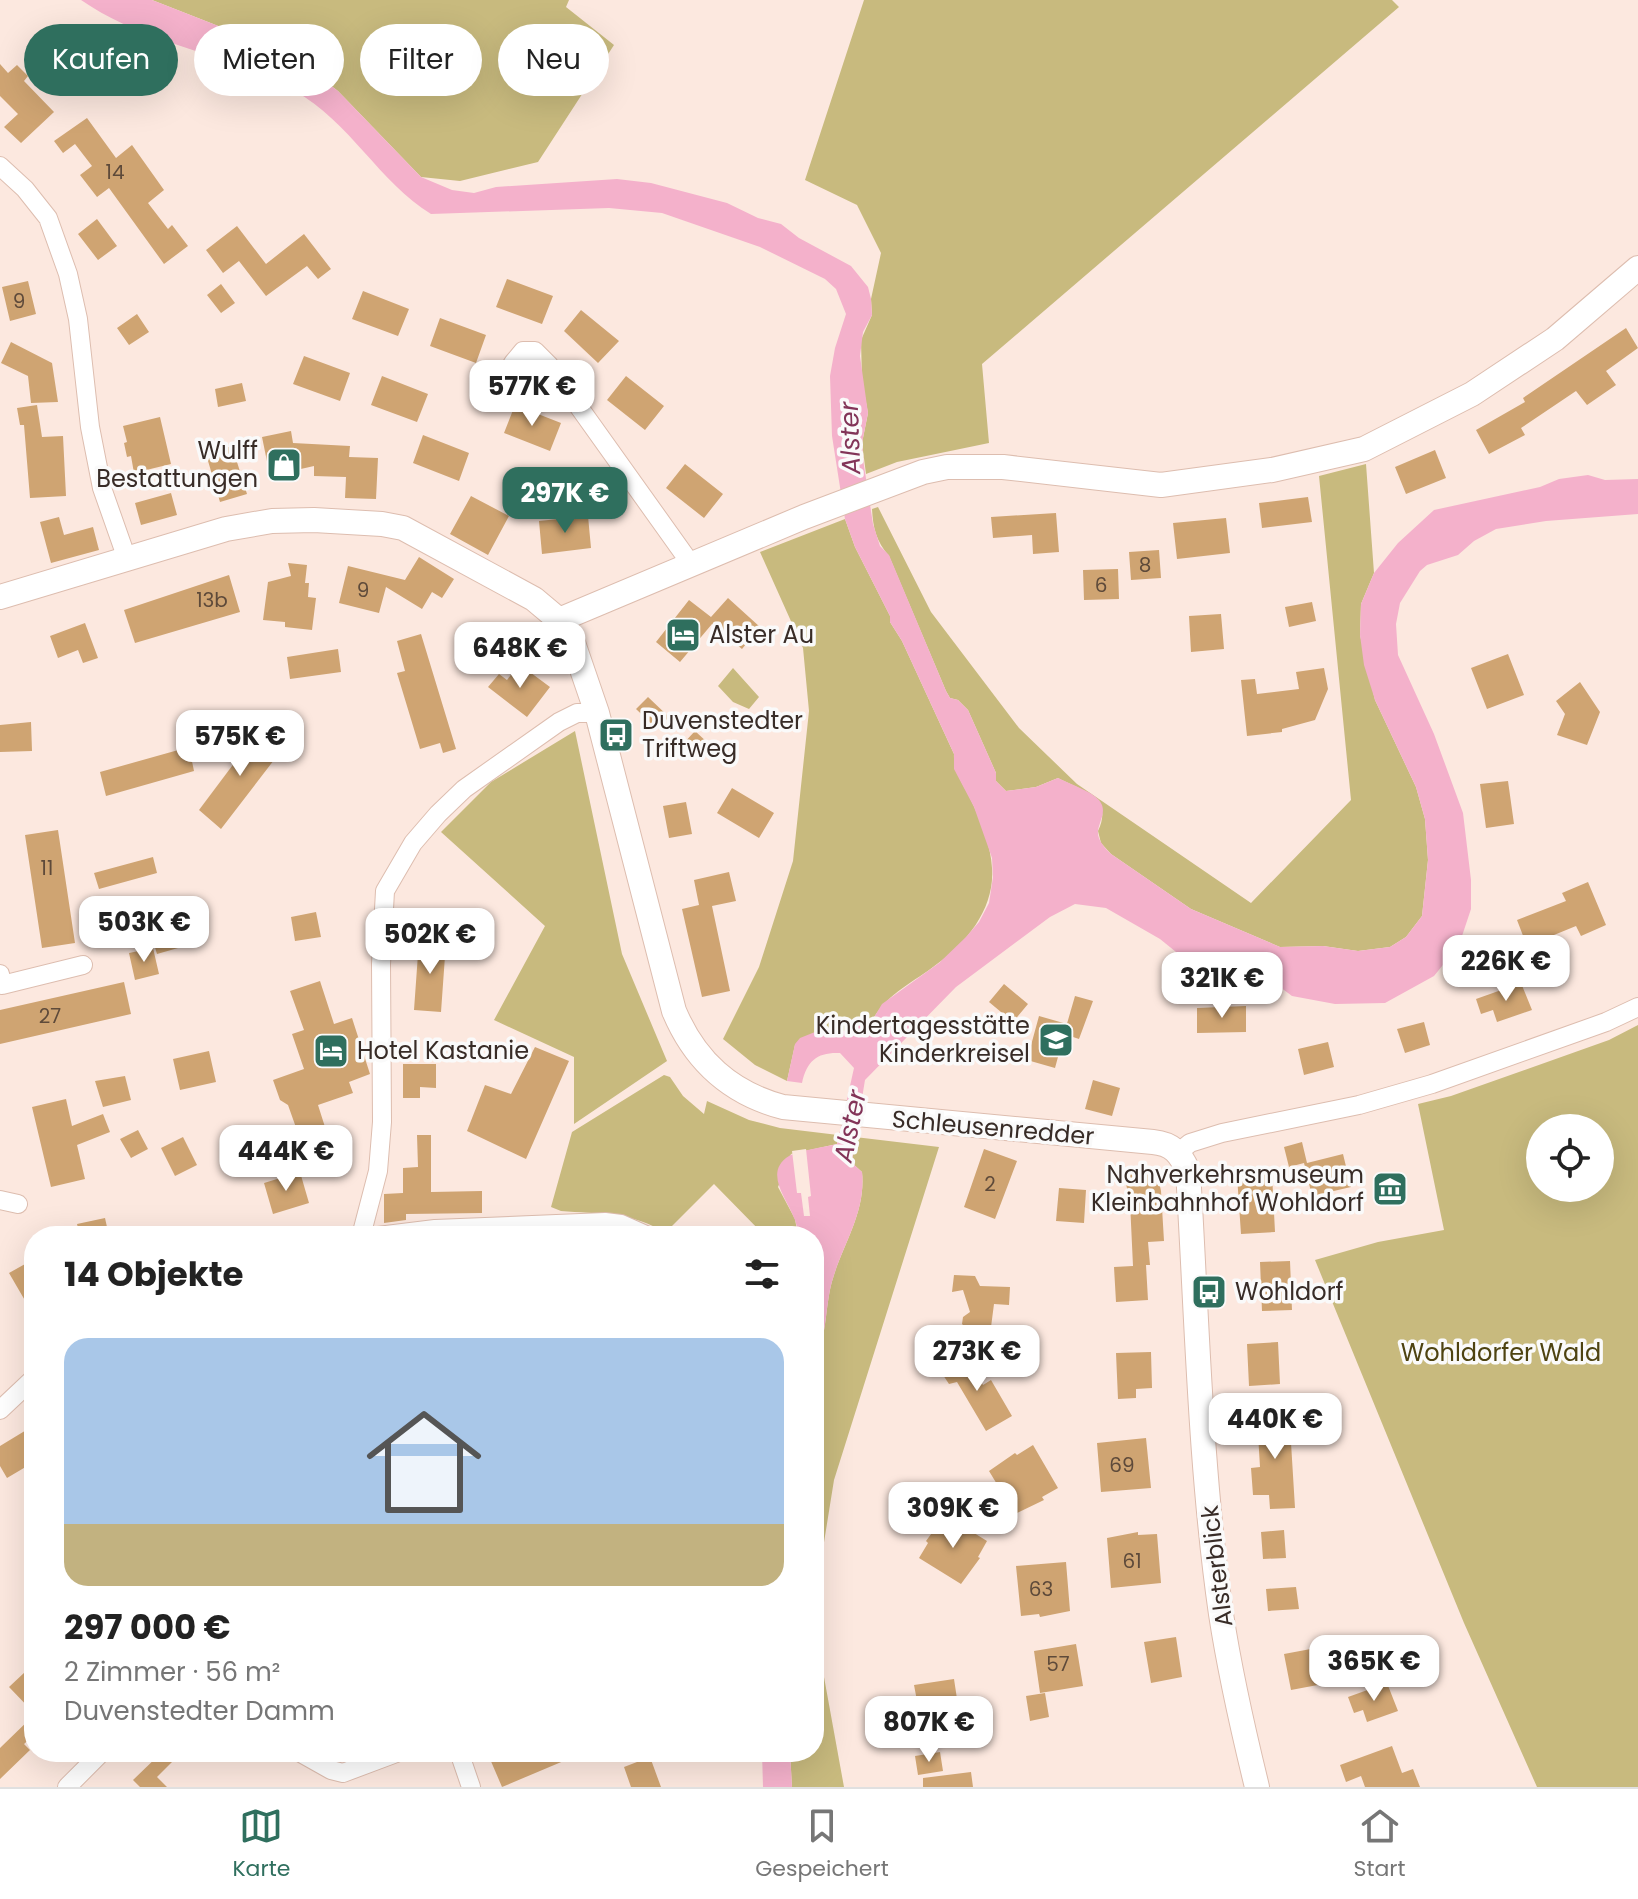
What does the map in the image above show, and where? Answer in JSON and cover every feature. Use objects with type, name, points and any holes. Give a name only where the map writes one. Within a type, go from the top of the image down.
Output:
[{"type":"street","points":[[0,166],[25,189],[48,218],[68,274],[78,319],[90,427],[102,488],[127,559]]},
{"type":"street","points":[[0,597],[226,529],[272,521],[346,521],[403,528],[511,585],[559,620],[900,479],[947,467],[975,466],[1161,485],[1272,470],[1364,449],[1472,394],[1555,339],[1638,268]]},
{"type":"street","points":[[549,365],[691,564]]},
{"type":"street","name":"Schleusenredder","points":[[559,620],[582,666],[597,713],[674,1011],[680,1027],[704,1063],[722,1079],[754,1097],[783,1107],[883,1119],[1153,1142],[1172,1146],[1179,1152]]},
{"type":"street","points":[[364,1226],[378,1171],[381,1134],[381,964],[385,891],[413,843],[464,789],[559,722],[577,713],[597,713]]},
{"type":"street","points":[[1,981],[83,965]]},
{"type":"street","points":[[1179,1152],[1203,1138],[1359,1105],[1432,1084],[1606,1022],[1638,1007]]},
{"type":"street","name":"Alsterblick","points":[[1179,1152],[1188,1171],[1205,1448],[1221,1612],[1234,1695],[1257,1787]]},
{"type":"street","points":[[502,1226],[592,1222],[626,1226]]},
{"type":"street","points":[[0,1410],[24,1387]]},
{"type":"street","points":[[67,1787],[92,1762]]},
{"type":"street","points":[[317,1762],[343,1773],[372,1762]]},
{"type":"street","points":[[462,1762],[471,1787]]},
{"type":"green space","points":[[152,0],[569,0],[566,7],[587,24],[498,24],[498,96],[581,96],[538,162],[460,181],[421,177],[343,96],[344,24],[213,24]]},
{"type":"green space","points":[[864,0],[1392,0],[1399,7],[982,364],[989,443],[897,462],[866,474],[862,443],[868,413],[862,381],[861,340],[872,315],[871,299],[881,253],[857,205],[805,180]]},
{"type":"green space","points":[[1366,464],[1374,573],[1361,604],[1360,635],[1375,700],[1416,787],[1425,819],[1428,860],[1422,916],[1406,937],[1390,947],[1358,951],[1323,946],[1280,947],[1191,909],[1111,854],[1101,843],[1098,831],[1102,819],[1099,803],[1058,778],[1036,787],[1006,791],[996,781],[996,773],[968,710],[958,700],[950,698],[946,691],[889,556],[878,540],[872,516],[872,509],[878,507],[931,612],[1019,728],[1077,784],[1251,903],[1351,800],[1319,476]]},
{"type":"green space","points":[[845,519],[855,547],[954,754],[957,772],[987,841],[992,882],[984,910],[959,945],[894,995],[873,1019],[852,1031],[795,1045],[787,1081],[755,1065],[723,1039],[759,967],[793,861],[809,711],[803,648],[760,552]]},
{"type":"green space","points":[[733,668],[759,697],[749,709],[733,702],[718,686]]},
{"type":"green space","points":[[575,731],[622,954],[667,1061],[574,1124],[574,1057],[494,1020],[545,926],[441,832],[491,782]]},
{"type":"green space","name":"Wohldorfer Wald","points":[[1638,1025],[1638,1787],[1537,1787],[1464,1623],[1315,1260],[1378,1242],[1444,1230],[1418,1104],[1451,1096],[1609,1040]]},
{"type":"green space","points":[[664,1075],[670,1077],[683,1096],[704,1114],[707,1101],[749,1120],[780,1128],[838,1135],[837,1144],[791,1154],[778,1187],[796,1226],[755,1226],[714,1184],[672,1226],[653,1226],[628,1218],[561,1211],[551,1207],[572,1132]]},
{"type":"green space","points":[[855,1137],[939,1147],[834,1480],[824,1542],[824,1328],[834,1275],[861,1199],[862,1172],[852,1163]]},
{"type":"green space","points":[[824,1677],[844,1787],[792,1787],[791,1762],[824,1762]]},
{"type":"water","points":[[81,0],[152,0],[213,24],[194,24],[194,51],[178,45],[178,24],[124,24]]},
{"type":"water","name":"Alster","points":[[303,96],[343,96],[421,177],[452,190],[474,193],[496,187],[617,179],[651,183],[727,203],[758,218],[781,224],[799,238],[851,266],[868,287],[871,299],[872,315],[863,332],[860,356],[868,413],[862,443],[863,459],[873,524],[946,691],[950,698],[958,700],[968,710],[996,773],[996,781],[1006,791],[1036,787],[1058,778],[1091,794],[1102,804],[1098,834],[1111,854],[1191,909],[1280,947],[1323,946],[1358,951],[1390,947],[1406,937],[1422,916],[1428,860],[1425,819],[1416,787],[1375,700],[1364,665],[1360,635],[1361,604],[1374,573],[1398,543],[1434,510],[1540,487],[1559,479],[1588,475],[1605,480],[1638,479],[1638,514],[1546,521],[1496,529],[1474,541],[1458,555],[1427,565],[1400,603],[1396,624],[1398,655],[1434,734],[1463,813],[1471,880],[1471,909],[1459,945],[1434,976],[1385,1003],[1335,1004],[1292,996],[1276,984],[1219,978],[1106,908],[1075,904],[1050,917],[956,987],[865,1080],[852,1159],[852,1163],[862,1172],[861,1199],[834,1275],[824,1328],[824,1226],[796,1226],[777,1178],[781,1162],[789,1156],[837,1144],[854,1068],[840,1053],[825,1054],[810,1063],[802,1083],[787,1081],[795,1044],[800,1038],[820,1030],[852,1031],[873,1019],[882,1004],[939,963],[979,922],[989,903],[993,877],[992,858],[974,807],[954,769],[954,754],[855,547],[845,519],[832,436],[830,376],[846,314],[836,289],[825,279],[760,247],[662,213],[609,208],[431,214],[396,186],[349,135]]},
{"type":"water","points":[[762,1762],[791,1762],[792,1787],[763,1787]]},
{"type":"pier","points":[[806,1149],[810,1216],[804,1216],[801,1193],[797,1193],[792,1151]]},
{"type":"building","points":[[0,64],[8,73],[17,65],[24,72],[24,96],[39,96],[54,112],[21,143],[4,127],[18,114],[0,96]]},
{"type":"building","points":[[87,118],[116,158],[132,145],[164,190],[148,203],[168,229],[172,225],[188,246],[164,264],[109,188],[97,197],[80,175],[92,166],[75,144],[63,153],[54,141]]},
{"type":"building","points":[[97,219],[117,246],[98,260],[78,234]]},
{"type":"building","points":[[237,226],[266,264],[304,234],[331,269],[318,279],[307,266],[266,296],[239,261],[223,273],[206,250]]},
{"type":"building","points":[[507,279],[553,296],[542,324],[496,307]]},
{"type":"building","points":[[28,281],[36,314],[10,321],[2,287]]},
{"type":"building","points":[[221,284],[235,303],[221,313],[207,295]]},
{"type":"building","points":[[363,291],[409,309],[398,336],[352,319]]},
{"type":"building","points":[[581,310],[619,341],[598,363],[564,331]]},
{"type":"building","points":[[137,314],[149,332],[129,345],[117,328]]},
{"type":"building","points":[[440,318],[486,335],[476,363],[430,346]]},
{"type":"building","points":[[1626,328],[1638,348],[1606,371],[1616,385],[1587,405],[1576,391],[1521,428],[1525,435],[1489,454],[1476,430],[1525,402],[1523,398]]},
{"type":"building","points":[[11,342],[52,363],[58,402],[31,403],[28,376],[1,363]]},
{"type":"building","points":[[304,356],[350,373],[340,401],[293,384]]},
{"type":"building","points":[[382,376],[428,394],[417,422],[371,405]]},
{"type":"building","points":[[626,376],[664,406],[645,430],[607,400]]},
{"type":"building","points":[[242,383],[246,401],[218,407],[215,389]]},
{"type":"building","points":[[37,405],[42,437],[63,436],[66,496],[30,498],[24,425],[20,425],[17,408]]},
{"type":"building","points":[[515,405],[561,423],[550,451],[504,433]]},
{"type":"building","points":[[160,417],[171,464],[134,473],[131,456],[127,457],[123,426]]},
{"type":"building","points":[[291,431],[293,443],[350,446],[349,457],[378,458],[376,499],[345,498],[346,477],[314,476],[314,466],[270,476],[262,437]]},
{"type":"building","points":[[423,435],[469,453],[459,481],[413,463]]},
{"type":"building","points":[[232,446],[247,494],[220,502],[206,454]]},
{"type":"building","points":[[1435,450],[1446,478],[1406,494],[1395,467]]},
{"type":"building","points":[[685,464],[723,494],[704,518],[666,488]]},
{"type":"building","points":[[171,493],[177,515],[141,525],[135,503]]},
{"type":"building","points":[[471,496],[509,516],[488,555],[450,534]]},
{"type":"building","points":[[1308,497],[1312,522],[1262,528],[1259,503]]},
{"type":"building","points":[[1056,513],[1059,552],[1033,554],[1032,535],[993,538],[991,517]]},
{"type":"building","points":[[588,516],[591,548],[542,554],[539,521]]},
{"type":"building","points":[[59,517],[64,535],[93,527],[99,550],[51,563],[40,522]]},
{"type":"building","points":[[1226,518],[1230,553],[1177,559],[1173,523]]},
{"type":"building","points":[[1159,550],[1161,578],[1131,580],[1129,552]]},
{"type":"building","points":[[419,557],[454,579],[442,598],[432,592],[422,609],[386,587],[379,613],[339,603],[348,566],[405,580]]},
{"type":"building","points":[[288,563],[307,565],[305,583],[309,583],[308,597],[316,598],[312,630],[285,627],[285,622],[263,620],[268,582],[291,576]]},
{"type":"building","points":[[1118,569],[1119,599],[1084,600],[1083,570]]},
{"type":"building","points":[[229,575],[240,612],[135,643],[124,610]]},
{"type":"building","points":[[728,598],[760,627],[742,649],[712,624],[680,662],[656,642],[689,600],[711,617]]},
{"type":"building","points":[[1312,602],[1316,621],[1289,627],[1285,607]]},
{"type":"building","points":[[1221,614],[1224,649],[1191,652],[1189,616]]},
{"type":"building","points":[[85,623],[98,658],[83,663],[78,650],[58,658],[50,636]]},
{"type":"building","points":[[421,634],[456,749],[443,753],[440,743],[420,749],[397,673],[405,671],[397,641]]},
{"type":"building","points":[[338,649],[341,672],[290,679],[287,657]]},
{"type":"building","points":[[1508,654],[1524,695],[1487,709],[1471,668]]},
{"type":"building","points":[[519,664],[550,687],[527,717],[488,687],[499,674],[507,680]]},
{"type":"building","points":[[1324,668],[1328,689],[1315,720],[1282,729],[1282,732],[1247,736],[1241,680],[1255,679],[1257,694],[1299,689],[1296,672]]},
{"type":"building","points":[[1580,682],[1600,712],[1587,745],[1557,735],[1565,714],[1556,701]]},
{"type":"building","points":[[648,697],[669,717],[657,729],[636,709]]},
{"type":"building","points":[[268,718],[274,760],[221,829],[199,810]]},
{"type":"building","points":[[31,722],[32,751],[0,752],[0,725]]},
{"type":"building","points":[[695,731],[708,743],[695,757],[682,745]]},
{"type":"building","points":[[189,747],[194,771],[106,796],[100,772]]},
{"type":"building","points":[[1508,781],[1514,824],[1486,828],[1480,784]]},
{"type":"building","points":[[732,788],[774,813],[759,838],[717,813]]},
{"type":"building","points":[[686,802],[692,834],[669,838],[663,806]]},
{"type":"building","points":[[58,830],[75,943],[42,948],[25,835]]},
{"type":"building","points":[[153,857],[157,873],[99,889],[94,873]]},
{"type":"building","points":[[729,872],[736,901],[712,906],[730,991],[702,997],[682,909],[699,905],[694,880]]},
{"type":"building","points":[[1588,882],[1606,925],[1581,936],[1576,926],[1527,946],[1517,920],[1566,901],[1562,893]]},
{"type":"building","points":[[316,912],[321,937],[295,941],[291,917]]},
{"type":"building","points":[[182,932],[185,946],[157,954],[153,941]]},
{"type":"building","points":[[419,940],[446,942],[441,1012],[414,1010]]},
{"type":"building","points":[[153,948],[159,974],[135,980],[129,953]]},
{"type":"building","name":"Hotel Kastanie","points":[[320,981],[334,1024],[352,1018],[370,1074],[349,1082],[353,1093],[318,1105],[325,1127],[299,1136],[288,1105],[280,1100],[273,1080],[304,1069],[292,1034],[304,1030],[290,991]]},
{"type":"building","points":[[124,982],[131,1014],[0,1044],[0,1010]]},
{"type":"building","points":[[1521,983],[1532,1010],[1497,1022],[1493,1010],[1481,1014],[1476,999]]},
{"type":"building","points":[[1004,984],[1028,1004],[1013,1022],[989,1002]]},
{"type":"building","points":[[1075,996],[1093,1001],[1079,1039],[1064,1034]]},
{"type":"building","points":[[1246,1006],[1246,1032],[1197,1033],[1197,1008]]},
{"type":"building","points":[[1039,1016],[1067,1024],[1055,1068],[1027,1060]]},
{"type":"building","points":[[1424,1022],[1430,1045],[1405,1053],[1397,1029]]},
{"type":"building","points":[[1328,1042],[1334,1067],[1304,1075],[1298,1049]]},
{"type":"building","points":[[535,1047],[569,1061],[526,1159],[467,1131],[485,1085],[511,1094]]},
{"type":"building","points":[[209,1051],[216,1082],[180,1090],[173,1059]]},
{"type":"building","points":[[403,1064],[436,1064],[436,1088],[420,1087],[420,1098],[403,1098]]},
{"type":"building","points":[[125,1076],[131,1100],[103,1107],[95,1081]]},
{"type":"building","points":[[1093,1080],[1120,1088],[1112,1116],[1085,1109]]},
{"type":"building","points":[[66,1099],[72,1126],[103,1114],[110,1132],[77,1145],[85,1179],[51,1187],[32,1107]]},
{"type":"building","points":[[138,1130],[148,1149],[131,1158],[120,1139]]},
{"type":"building","points":[[417,1135],[431,1135],[431,1192],[482,1191],[482,1213],[406,1214],[406,1220],[384,1223],[384,1194],[403,1193],[403,1168],[418,1167]]},
{"type":"building","points":[[183,1137],[197,1165],[175,1176],[161,1148]]},
{"type":"building","points":[[1302,1142],[1307,1163],[1343,1154],[1351,1187],[1312,1196],[1304,1163],[1289,1167],[1284,1147]]},
{"type":"building","points":[[984,1149],[1017,1161],[995,1219],[964,1207]]},
{"type":"building","points":[[1156,1168],[1161,1191],[1164,1241],[1148,1242],[1148,1300],[1116,1302],[1114,1267],[1133,1266],[1130,1202],[1124,1175]]},
{"type":"building","points":[[300,1172],[309,1203],[273,1214],[264,1183]]},
{"type":"building","points":[[1272,1174],[1275,1232],[1241,1234],[1237,1176]]},
{"type":"building","name":"Nahverkehrsmuseum Kleinbahnhof Wohldorf","points":[[1402,1175],[1407,1197],[1378,1203],[1373,1182]]},
{"type":"building","points":[[1059,1188],[1086,1190],[1084,1223],[1056,1221]]},
{"type":"building","points":[[105,1218],[107,1226],[78,1226]]},
{"type":"building","points":[[1290,1261],[1292,1310],[1262,1311],[1260,1262]]},
{"type":"building","points":[[24,1265],[24,1299],[9,1273]]},
{"type":"building","points":[[954,1275],[975,1276],[980,1286],[1010,1287],[1009,1305],[994,1304],[991,1327],[986,1331],[970,1332],[962,1324],[963,1317],[970,1312],[963,1290],[952,1292]]},
{"type":"building","points":[[1278,1342],[1280,1384],[1249,1386],[1247,1344]]},
{"type":"building","points":[[1151,1352],[1152,1388],[1136,1389],[1136,1398],[1118,1399],[1116,1353]]},
{"type":"building","points":[[965,1355],[983,1385],[991,1380],[1012,1416],[986,1431],[957,1382],[949,1384],[939,1369]]},
{"type":"building","points":[[1271,1410],[1289,1410],[1295,1508],[1270,1509],[1269,1495],[1253,1495],[1251,1468],[1260,1467],[1257,1417],[1270,1415]]},
{"type":"building","points":[[24,1431],[24,1468],[7,1478],[0,1466],[0,1446]]},
{"type":"building","points":[[1146,1438],[1151,1488],[1101,1492],[1097,1443]]},
{"type":"building","points":[[1033,1445],[1058,1488],[1042,1497],[1044,1500],[1015,1514],[989,1471]]},
{"type":"building","points":[[945,1515],[987,1541],[980,1558],[961,1584],[919,1558],[928,1543],[926,1541]]},
{"type":"building","points":[[1284,1530],[1286,1558],[1263,1559],[1261,1532]]},
{"type":"building","points":[[1138,1532],[1138,1535],[1157,1534],[1161,1583],[1111,1588],[1107,1538]]},
{"type":"building","points":[[1066,1562],[1070,1611],[1040,1617],[1039,1614],[1021,1616],[1016,1566]]},
{"type":"building","points":[[1296,1587],[1299,1609],[1268,1611],[1266,1589]]},
{"type":"building","points":[[1176,1637],[1182,1677],[1151,1683],[1144,1642]]},
{"type":"building","points":[[1076,1644],[1083,1686],[1040,1693],[1034,1651]]},
{"type":"building","points":[[1316,1648],[1323,1684],[1291,1690],[1284,1654]]},
{"type":"building","points":[[24,1673],[24,1703],[9,1687]]},
{"type":"building","points":[[954,1679],[959,1712],[939,1715],[937,1703],[918,1706],[914,1685]]},
{"type":"building","points":[[1387,1683],[1398,1711],[1367,1722],[1363,1710],[1354,1713],[1348,1697]]},
{"type":"building","points":[[1045,1693],[1049,1717],[1030,1721],[1026,1696]]},
{"type":"building","points":[[24,1725],[24,1756],[0,1779],[0,1748]]},
{"type":"building","points":[[1392,1746],[1402,1773],[1413,1769],[1420,1787],[1365,1787],[1361,1776],[1346,1782],[1340,1765]]},
{"type":"building","points":[[940,1752],[943,1771],[918,1775],[915,1756]]},
{"type":"building","points":[[152,1762],[172,1762],[157,1777],[167,1787],[140,1787],[133,1780]]},
{"type":"building","points":[[491,1762],[561,1762],[502,1787]]},
{"type":"building","points":[[637,1762],[652,1762],[661,1787],[631,1787],[624,1767]]},
{"type":"building","points":[[971,1772],[973,1787],[923,1787],[923,1778]]},
{"type":"place","name":"Wulff Bestattungen","points":[[284,465]]},
{"type":"place","name":"Alster Au","points":[[683,635]]},
{"type":"place","name":"Duvenstedter Triftweg","points":[[616,735]]},
{"type":"place","name":"Kindertagesstätte Kinderkreisel","points":[[1056,1040]]},
{"type":"place","name":"Hotel Kastanie","points":[[331,1051]]},
{"type":"place","name":"Nahverkehrsmuseum Kleinbahnhof Wohldorf","points":[[1390,1189]]},
{"type":"place","name":"Wohldorf","points":[[1209,1292]]}]
